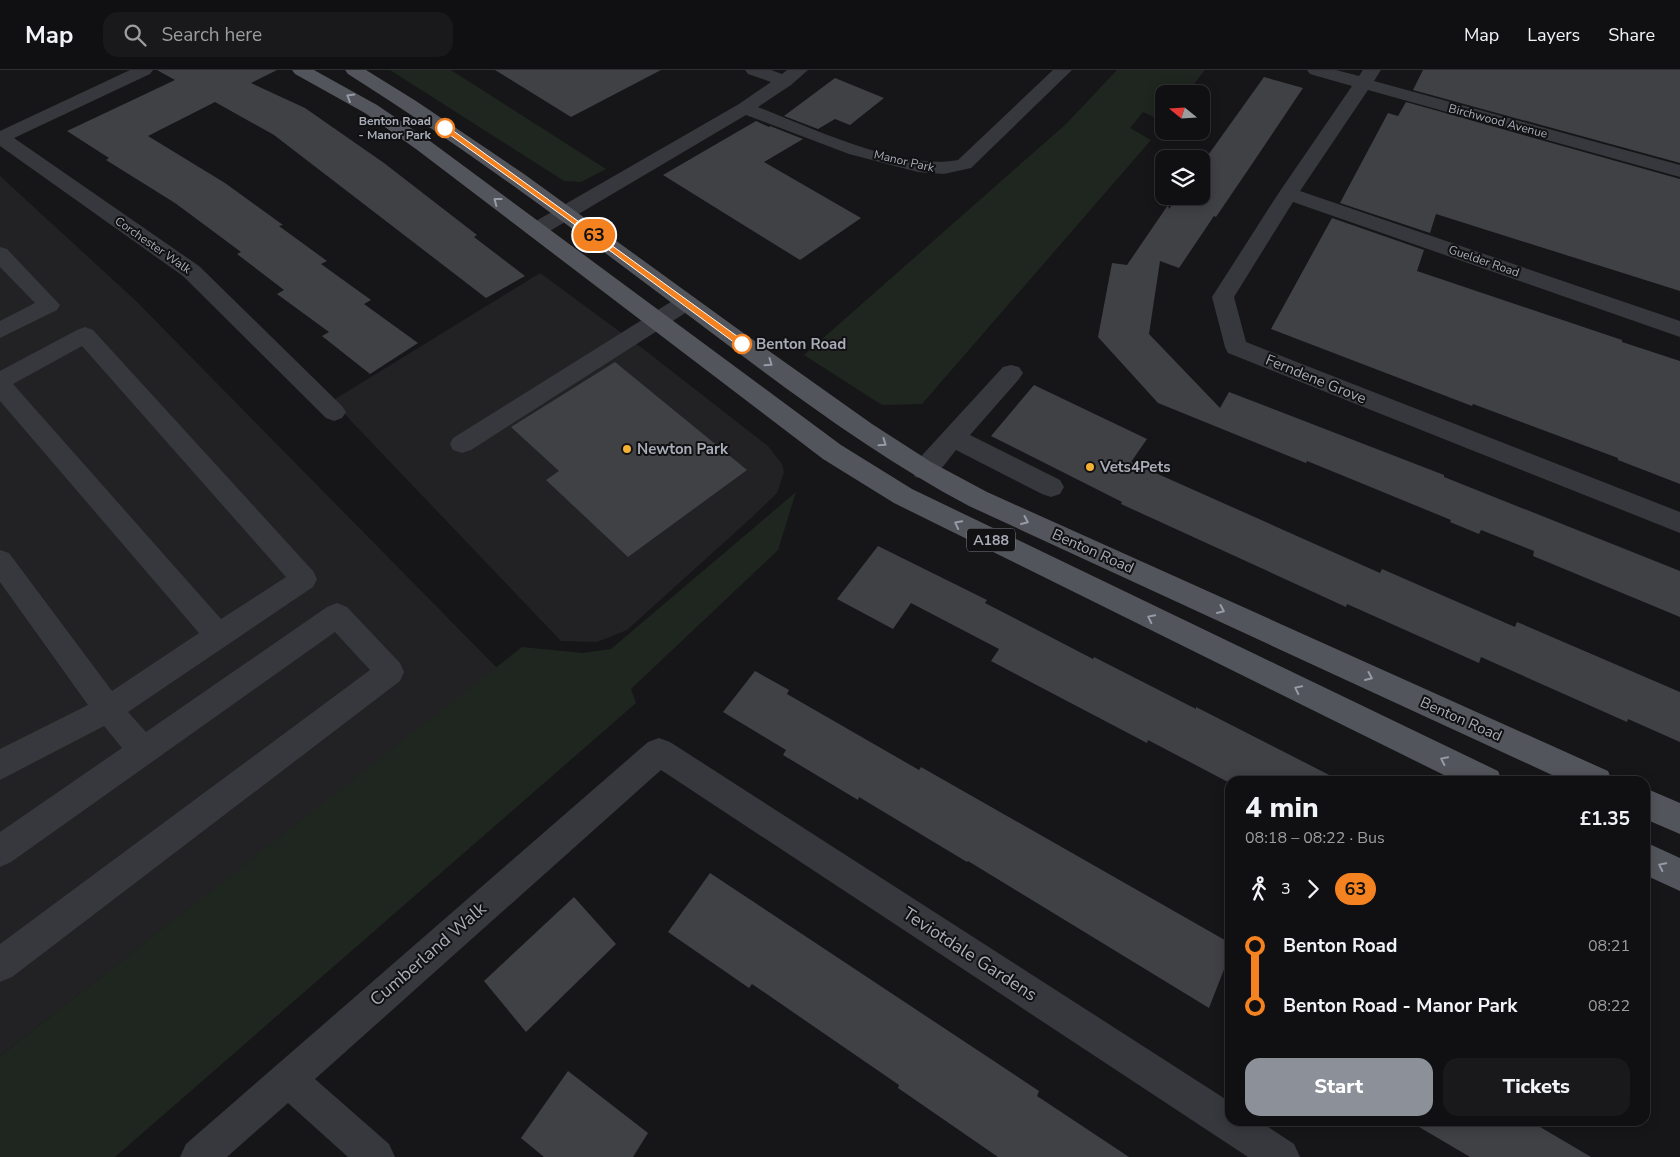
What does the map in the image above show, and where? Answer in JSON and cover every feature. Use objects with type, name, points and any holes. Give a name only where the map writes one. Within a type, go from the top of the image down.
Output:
[{"type":"main road","name":"A188","points":[[301,70],[371,108],[832,452],[903,496],[1478,776]]},
{"type":"main road","name":"Benton Road","points":[[354,70],[445,128],[566,214],[685,303],[842,415],[924,470],[978,499],[1586,776]]},
{"type":"main road","points":[[1650,805],[1680,819]]},
{"type":"main road","points":[[1650,860],[1680,875]]},
{"type":"street","points":[[0,138],[144,70]]},
{"type":"street","points":[[754,70],[792,75]]},
{"type":"street","name":"Manor Park","points":[[745,108],[807,133],[900,163],[924,168],[955,168],[964,164],[1063,70]]},
{"type":"street","name":"Birchwood Avenue","points":[[1316,70],[1367,77],[1680,171]]},
{"type":"street","points":[[536,230],[745,108],[792,75]]},
{"type":"street","name":"Ferndene Grove","points":[[1367,77],[1288,194],[1223,297],[1236,346],[1680,524]]},
{"type":"street","name":"Corchester Walk","points":[[0,138],[191,271],[334,412]]},
{"type":"street","name":"Guelder Road","points":[[1288,194],[1680,328]]},
{"type":"street","points":[[0,254],[49,305],[0,330]]},
{"type":"street","points":[[462,444],[685,303]]},
{"type":"street","points":[[0,766],[18,754],[108,710],[219,636],[304,579],[85,335],[0,383],[219,636]]},
{"type":"street","points":[[924,470],[1011,373]]},
{"type":"street","points":[[954,438],[1051,487]]},
{"type":"street","points":[[0,561],[108,710],[144,752]]},
{"type":"street","points":[[0,851],[144,752],[337,615],[390,672],[0,965]]},
{"type":"street","name":"Cumberland Walk","points":[[199,1157],[659,752]]},
{"type":"street","name":"Teviotdale Gardens","points":[[659,752],[1225,1121]]},
{"type":"street","points":[[288,1078],[376,1157]]},
{"type":"street","name":"Teviotdale Gardens","points":[[1233,1126],[1281,1157]]},
{"type":"shaded area","points":[[390,70],[451,70],[606,169],[581,182],[564,181]]},
{"type":"shaded area","points":[[1117,70],[1205,70],[1193,85],[1155,85],[1155,118],[1143,112],[1130,128],[1151,140],[922,404],[882,405],[804,355],[1066,124]]},
{"type":"shaded area","points":[[0,176],[135,300],[497,668],[0,1056]]},
{"type":"shaded area","points":[[540,273],[646,351],[768,446],[782,464],[784,472],[777,493],[751,518],[627,630],[597,642],[561,641],[332,401]]},
{"type":"shaded area","points":[[796,492],[778,550],[631,689],[636,703],[115,1157],[0,1157],[0,1056],[522,647],[582,653],[611,649]]},
{"type":"building","points":[[157,70],[277,70],[251,83],[305,108],[384,163],[477,235],[474,237],[525,276],[486,298],[274,135],[215,102],[148,136],[225,183],[283,225],[279,226],[327,261],[321,264],[371,300],[364,304],[418,343],[370,374],[322,336],[329,332],[277,294],[284,290],[237,254],[241,252],[175,203],[106,160],[109,158],[67,131],[175,80]]},
{"type":"building","points":[[495,70],[661,70],[571,117]]},
{"type":"building","points":[[1423,70],[1680,70],[1680,163],[1413,90]]},
{"type":"building","points":[[1264,77],[1303,88],[1216,217],[1214,216],[1179,268],[1160,261],[1149,334],[1220,408],[1229,392],[1444,475],[1444,477],[1680,571],[1680,617],[1533,556],[1534,551],[1481,530],[1479,534],[1450,522],[1451,520],[1307,461],[1306,463],[1158,403],[1098,337],[1112,263],[1127,265],[1168,205],[1169,209],[1172,205],[1210,205],[1210,152]]},
{"type":"building","points":[[835,78],[884,98],[850,125],[835,119],[818,129],[784,116]]},
{"type":"building","points":[[1406,102],[1680,179],[1680,291],[1436,214],[1430,233],[1340,203],[1388,113],[1398,116]]},
{"type":"building","points":[[756,121],[803,139],[764,162],[861,218],[800,260],[663,175]]},
{"type":"building","points":[[1332,218],[1424,250],[1417,271],[1680,361],[1680,484],[1618,460],[1618,458],[1473,404],[1472,406],[1271,329]]},
{"type":"building","name":"Newton Park","points":[[615,362],[747,470],[628,557],[546,480],[559,471],[511,427]]},
{"type":"building","points":[[1034,385],[1147,439],[1131,462],[1380,573],[1382,569],[1515,627],[1517,622],[1680,692],[1680,742],[1628,719],[1627,722],[1481,657],[1479,663],[1347,604],[1346,607],[1121,504],[1122,502],[991,436]]},
{"type":"building","points":[[878,546],[987,600],[985,603],[1093,659],[1094,657],[1196,709],[1196,707],[1331,776],[1225,776],[1225,780],[1148,740],[1147,743],[991,661],[999,649],[911,603],[893,629],[837,599]]},
{"type":"building","points":[[755,671],[789,690],[787,694],[919,770],[921,767],[1225,940],[1225,967],[1209,1008],[968,861],[859,797],[858,800],[783,755],[786,750],[723,712]]},
{"type":"building","points":[[710,873],[1039,1091],[1037,1096],[1129,1157],[998,1157],[898,1088],[899,1085],[752,984],[749,988],[668,932]]},
{"type":"building","points":[[574,897],[616,944],[526,1032],[484,981]]},
{"type":"building","points":[[568,1071],[648,1133],[633,1157],[544,1157],[521,1138]]},
{"type":"building","points":[[1417,1126],[1538,1126],[1591,1157],[1470,1157]]},
{"type":"bus line","name":"63","points":[[445,128],[566,214],[742,344]]},
{"type":"place","name":"Benton Road - Manor Park","points":[[445,128]]},
{"type":"place","name":"Benton Road","points":[[742,344]]},
{"type":"place","name":"Newton Park","points":[[627,449]]},
{"type":"place","name":"Vets4Pets","points":[[1090,467]]}]
